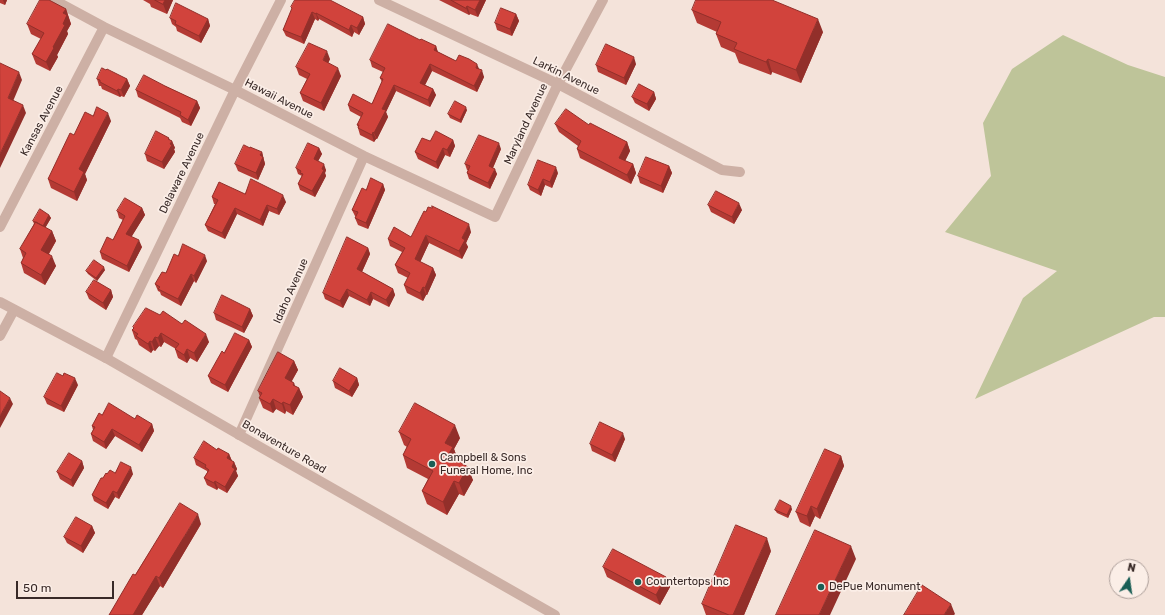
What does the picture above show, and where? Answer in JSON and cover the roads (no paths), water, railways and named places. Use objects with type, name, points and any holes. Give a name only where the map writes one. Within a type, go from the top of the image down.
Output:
[{"type":"street","name":"Hawaii Avenue","points":[[54,0],[104,27],[235,90],[364,156],[495,217]]},
{"type":"street","name":"Delaware Avenue","points":[[106,358],[235,90],[281,0]]},
{"type":"street","name":"Larkin Avenue","points":[[379,0],[558,84],[722,170],[740,172]]},
{"type":"street","name":"Maryland Avenue","points":[[495,217],[558,84],[603,0]]},
{"type":"street","name":"Kansas Avenue","points":[[0,227],[104,27]]},
{"type":"street","name":"Idaho Avenue","points":[[239,435],[364,156]]},
{"type":"street","name":"Bonaventure Road","points":[[0,302],[106,358],[555,615]]},
{"type":"street","points":[[0,336],[14,310]]},
{"type":"place","name":"Campbell & Sons Funeral Home, Inc","points":[[432,464]]},
{"type":"place","name":"Countertops Inc","points":[[638,582]]},
{"type":"place","name":"DePue Monument","points":[[821,587]]}]
